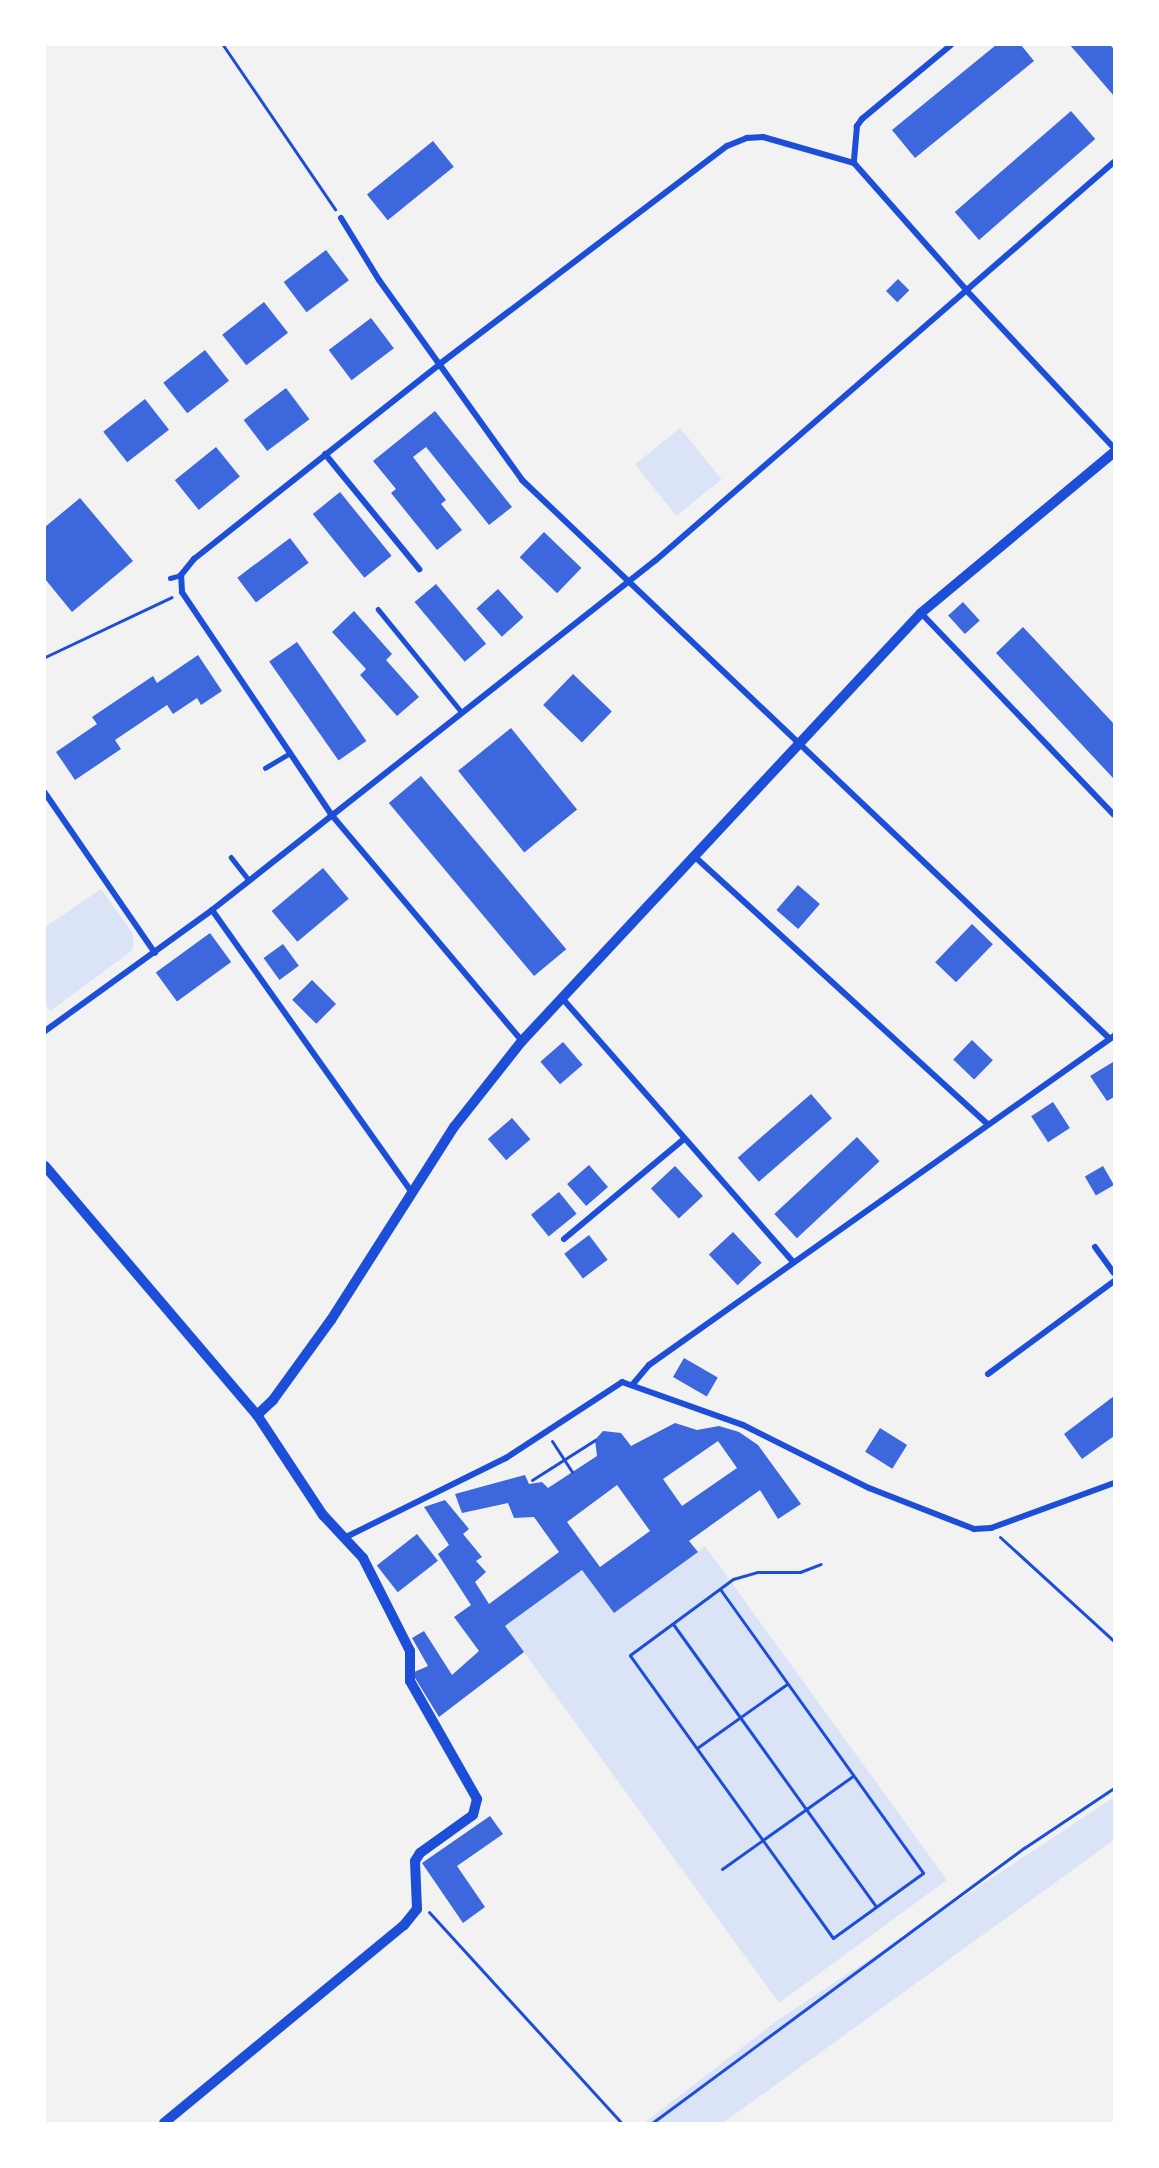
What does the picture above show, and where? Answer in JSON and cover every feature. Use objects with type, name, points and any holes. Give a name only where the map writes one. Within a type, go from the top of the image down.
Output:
[{"type":"street","points":[[854,163],[855,136],[862,119],[951,45]]},
{"type":"street","points":[[257,1415],[273,1400],[331,1320],[410,1190],[522,1041],[797,743],[921,613],[1114,450],[968,292],[854,163],[763,137],[747,138],[727,147],[441,363],[325,454],[194,559],[182,575],[182,592],[331,814],[522,1041]]},
{"type":"street","points":[[45,1031],[212,910],[461,711],[629,581],[968,292],[1114,162]]},
{"type":"street","points":[[341,218],[379,280],[441,363],[522,480],[797,743],[1112,1038],[987,1124],[649,1365],[633,1384]]},
{"type":"street","points":[[325,454],[419,569]]},
{"type":"street","points":[[170,578],[182,575]]},
{"type":"street","points":[[921,613],[1114,815]]},
{"type":"street","points":[[45,793],[154,953]]},
{"type":"street","points":[[694,856],[987,1124]]},
{"type":"street","points":[[212,910],[410,1190]]},
{"type":"street","points":[[562,998],[794,1262]]},
{"type":"street","points":[[564,1239],[684,1139]]},
{"type":"street","points":[[45,1166],[257,1415],[323,1515],[363,1558],[381,1586],[410,1651],[410,1682],[477,1799],[473,1815],[420,1853],[415,1861],[417,1909],[404,1925],[164,2123]]},
{"type":"street","points":[[1095,1248],[1114,1273]]},
{"type":"street","points":[[988,1374],[1114,1281]]},
{"type":"street","points":[[344,1538],[506,1458],[622,1382],[743,1425],[869,1488],[974,1529],[992,1528],[1114,1483]]},
{"type":"lane","points":[[378,609],[461,711]]},
{"type":"lane","points":[[265,768],[290,753]]},
{"type":"lane","points":[[231,857],[249,880]]},
{"type":"path","points":[[223,45],[341,218]]},
{"type":"path","points":[[45,657],[182,592]]},
{"type":"path","points":[[546,1431],[572,1472]]},
{"type":"path","points":[[532,1480],[596,1440]]},
{"type":"path","points":[[992,1528],[1114,1641]]},
{"type":"path","points":[[720,1589],[923,1873],[833,1938],[630,1655],[733,1579],[757,1572],[800,1572],[821,1564]]},
{"type":"path","points":[[673,1623],[876,1907]]},
{"type":"path","points":[[697,1748],[787,1684]]},
{"type":"path","points":[[722,1869],[853,1776]]},
{"type":"path","points":[[652,2123],[1024,1848],[1114,1788]]},
{"type":"path","points":[[417,1909],[434,1917],[622,2123]]},
{"type":"shaded area","points":[[680,428],[722,479],[676,516],[635,465]]},
{"type":"shaded area","points":[[101,889],[133,934],[133,950],[50,1011],[45,1004],[45,927]]},
{"type":"shaded area","points":[[705,1546],[947,1880],[779,2003],[505,1626],[582,1570],[614,1613]]},
{"type":"shaded area","points":[[1114,1797],[1114,1840],[723,2123],[644,2123],[778,2020]]},
{"type":"building","points":[[996,45],[1021,45],[1034,61],[915,158],[892,130]]},
{"type":"building","points":[[1070,45],[1110,45],[1114,49],[1114,96]]},
{"type":"building","points":[[1071,111],[1095,139],[979,240],[955,212]]},
{"type":"building","points":[[433,141],[454,167],[388,220],[367,194]]},
{"type":"building","points":[[326,250],[349,280],[307,312],[284,282]]},
{"type":"building","points":[[898,279],[909,290],[897,302],[886,291]]},
{"type":"building","points":[[264,302],[288,333],[246,365],[222,335]]},
{"type":"building","points":[[371,318],[394,348],[352,380],[329,350]]},
{"type":"building","points":[[205,350],[229,381],[187,413],[163,383]]},
{"type":"building","points":[[286,388],[309,419],[267,451],[244,420]]},
{"type":"building","points":[[145,399],[169,430],[127,462],[103,432]]},
{"type":"building","points":[[435,411],[512,507],[489,525],[426,447],[413,457],[446,500],[441,504],[462,530],[437,550],[391,493],[396,489],[373,461]]},
{"type":"building","points":[[216,447],[240,477],[199,510],[175,480]]},
{"type":"building","points":[[340,492],[392,556],[364,578],[313,514]]},
{"type":"building","points":[[80,498],[133,561],[72,612],[45,579],[45,527]]},
{"type":"building","points":[[544,532],[581,568],[557,593],[520,557]]},
{"type":"building","points":[[290,538],[309,563],[256,602],[237,578]]},
{"type":"building","points":[[436,584],[486,644],[465,662],[415,602]]},
{"type":"building","points":[[498,589],[523,617],[502,637],[476,608]]},
{"type":"building","points":[[963,602],[980,621],[965,634],[948,615]]},
{"type":"building","points":[[354,611],[392,654],[386,660],[419,697],[397,716],[360,675],[366,669],[332,632]]},
{"type":"building","points":[[1023,627],[1114,724],[1114,779],[996,653]]},
{"type":"building","points":[[297,642],[366,741],[339,761],[269,662]]},
{"type":"building","points":[[198,655],[222,691],[201,705],[197,698],[173,714],[167,705],[115,740],[121,749],[75,780],[56,752],[97,724],[92,717],[153,676],[157,683]]},
{"type":"building","points":[[573,674],[612,712],[582,742],[543,705]]},
{"type":"building","points":[[511,728],[577,810],[524,852],[458,771]]},
{"type":"building","points":[[421,776],[566,949],[534,976],[389,803]]},
{"type":"building","points":[[323,868],[349,899],[297,942],[272,911]]},
{"type":"building","points":[[798,885],[820,904],[798,929],[776,910]]},
{"type":"building","points":[[972,924],[993,944],[956,982],[935,962]]},
{"type":"building","points":[[210,933],[231,962],[177,1002],[156,972]]},
{"type":"building","points":[[283,944],[299,966],[279,980],[264,958]]},
{"type":"building","points":[[312,980],[336,1004],[316,1024],[292,1000]]},
{"type":"building","points":[[972,1040],[993,1060],[974,1080],[953,1059]]},
{"type":"building","points":[[563,1042],[583,1065],[560,1084],[540,1062]]},
{"type":"building","points":[[1113,1062],[1114,1097],[1107,1101],[1090,1076]]},
{"type":"building","points":[[811,1094],[832,1118],[759,1182],[738,1158]]},
{"type":"building","points":[[1053,1102],[1070,1128],[1048,1142],[1031,1116]]},
{"type":"building","points":[[512,1118],[530,1139],[506,1160],[488,1139]]},
{"type":"building","points":[[857,1137],[880,1161],[797,1238],[774,1214]]},
{"type":"building","points":[[589,1165],[608,1187],[586,1206],[567,1184]]},
{"type":"building","points":[[675,1166],[703,1196],[679,1218],[651,1189]]},
{"type":"building","points":[[1103,1166],[1114,1185],[1096,1196],[1085,1176]]},
{"type":"building","points":[[559,1192],[577,1214],[549,1236],[531,1215]]},
{"type":"building","points":[[733,1232],[762,1263],[738,1285],[709,1255]]},
{"type":"building","points":[[589,1235],[608,1260],[583,1278],[564,1254]]},
{"type":"building","points":[[684,1358],[718,1378],[707,1397],[673,1377]]},
{"type":"building","points":[[1114,1396],[1114,1436],[1082,1459],[1064,1434]]},
{"type":"building","points":[[675,1423],[697,1430],[719,1426],[739,1432],[758,1445],[801,1504],[778,1519],[760,1490],[689,1541],[698,1552],[614,1613],[582,1570],[505,1626],[524,1652],[439,1717],[412,1673],[428,1666],[412,1638],[424,1631],[452,1675],[479,1651],[454,1617],[471,1605],[438,1554],[449,1545],[424,1507],[445,1500],[469,1529],[463,1534],[482,1557],[476,1561],[486,1572],[475,1582],[489,1604],[559,1552],[534,1517],[514,1518],[508,1503],[462,1513],[455,1494],[525,1475],[529,1484],[542,1482],[548,1488],[597,1456],[595,1440],[603,1431],[621,1433],[631,1446]],"holes":[[[718,1441],[737,1468],[682,1506],[663,1479]],[[617,1485],[650,1531],[600,1567],[567,1522]]]},
{"type":"building","points":[[880,1428],[907,1445],[892,1469],[865,1452]]},
{"type":"building","points":[[417,1534],[438,1561],[398,1592],[377,1565]]},
{"type":"building","points":[[490,1816],[503,1834],[457,1866],[485,1907],[463,1923],[422,1863]]}]
